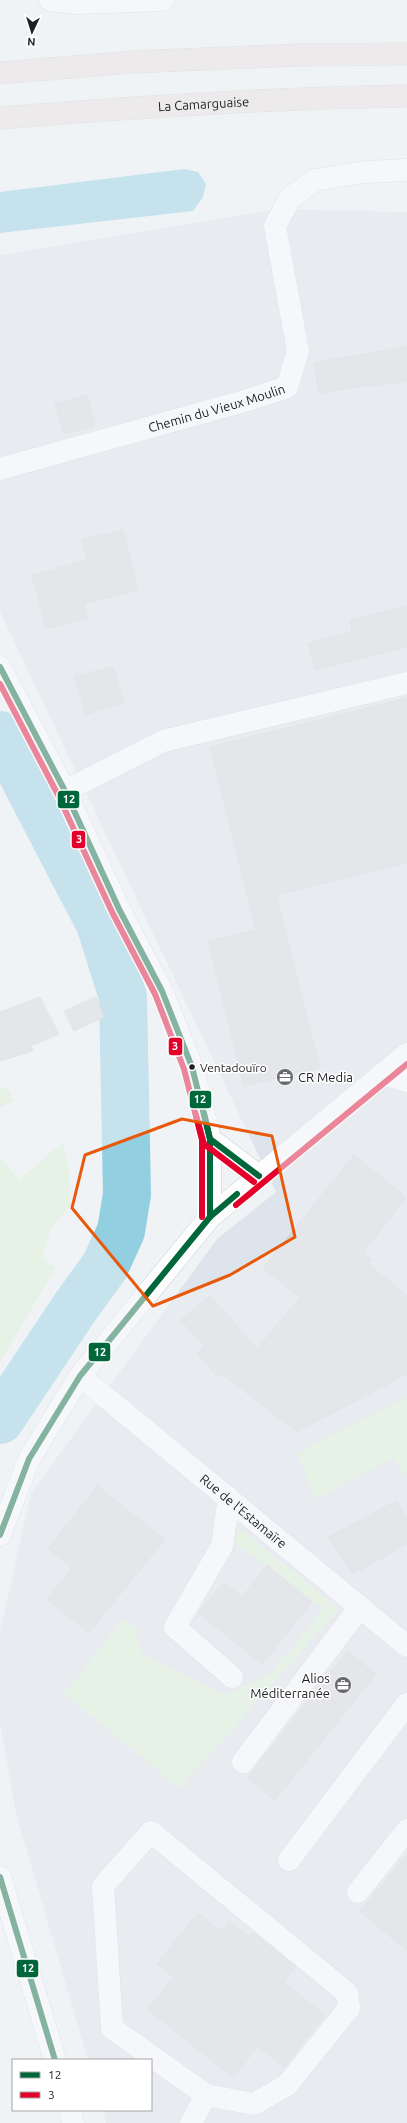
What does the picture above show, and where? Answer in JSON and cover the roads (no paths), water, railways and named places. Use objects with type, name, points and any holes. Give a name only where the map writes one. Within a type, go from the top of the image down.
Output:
[{"type":"highway","points":[[0,73],[141,62],[298,55],[407,54]]},
{"type":"highway","name":"La Camarguaise","points":[[0,118],[147,106],[302,97],[407,96]]},
{"type":"street","points":[[50,0],[77,3],[163,0]]},
{"type":"street","name":"Chemin du Vieux Moulin","points":[[0,469],[248,400],[287,387],[298,351],[275,226],[290,198],[315,180],[365,172],[407,170]]},
{"type":"street","points":[[3,682],[65,791],[119,909],[162,991],[192,1067],[210,1139],[210,1217]]},
{"type":"street","points":[[65,791],[162,741],[407,683]]},
{"type":"street","points":[[0,1536],[29,1459],[80,1376],[210,1217],[407,1054]]},
{"type":"street","points":[[383,1074],[407,1081]]},
{"type":"street","points":[[210,1139],[259,1176]]},
{"type":"street","name":"Rue de l'Estamaïre","points":[[80,1376],[360,1607],[405,1640]]},
{"type":"street","points":[[229,1498],[222,1546],[175,1627],[232,1677]]},
{"type":"street","points":[[243,1762],[360,1607]]},
{"type":"street","points":[[289,1860],[407,1704]]},
{"type":"street","points":[[358,1892],[407,1830]]},
{"type":"street","points":[[151,1832],[347,1993],[349,2008],[287,2085],[254,2104],[206,2095],[112,2028],[103,1886],[151,1832]]},
{"type":"street","points":[[0,1876],[55,2059]]},
{"type":"street","points":[[191,2123],[206,2095]]},
{"type":"street","points":[[70,2111],[73,2123]]},
{"type":"water","points":[[184,169],[198,172],[206,184],[203,197],[193,211],[0,233],[0,192]]},
{"type":"waterway","points":[[0,735],[7,745],[100,924],[123,997],[127,1194],[121,1231],[105,1266],[74,1309],[0,1420]]},
{"type":"place","name":"Ventadouïro","points":[[192,1067]]},
{"type":"place","name":"CR Media","points":[[285,1077]]},
{"type":"place","name":"Alios Méditerranée","points":[[343,1685]]}]
